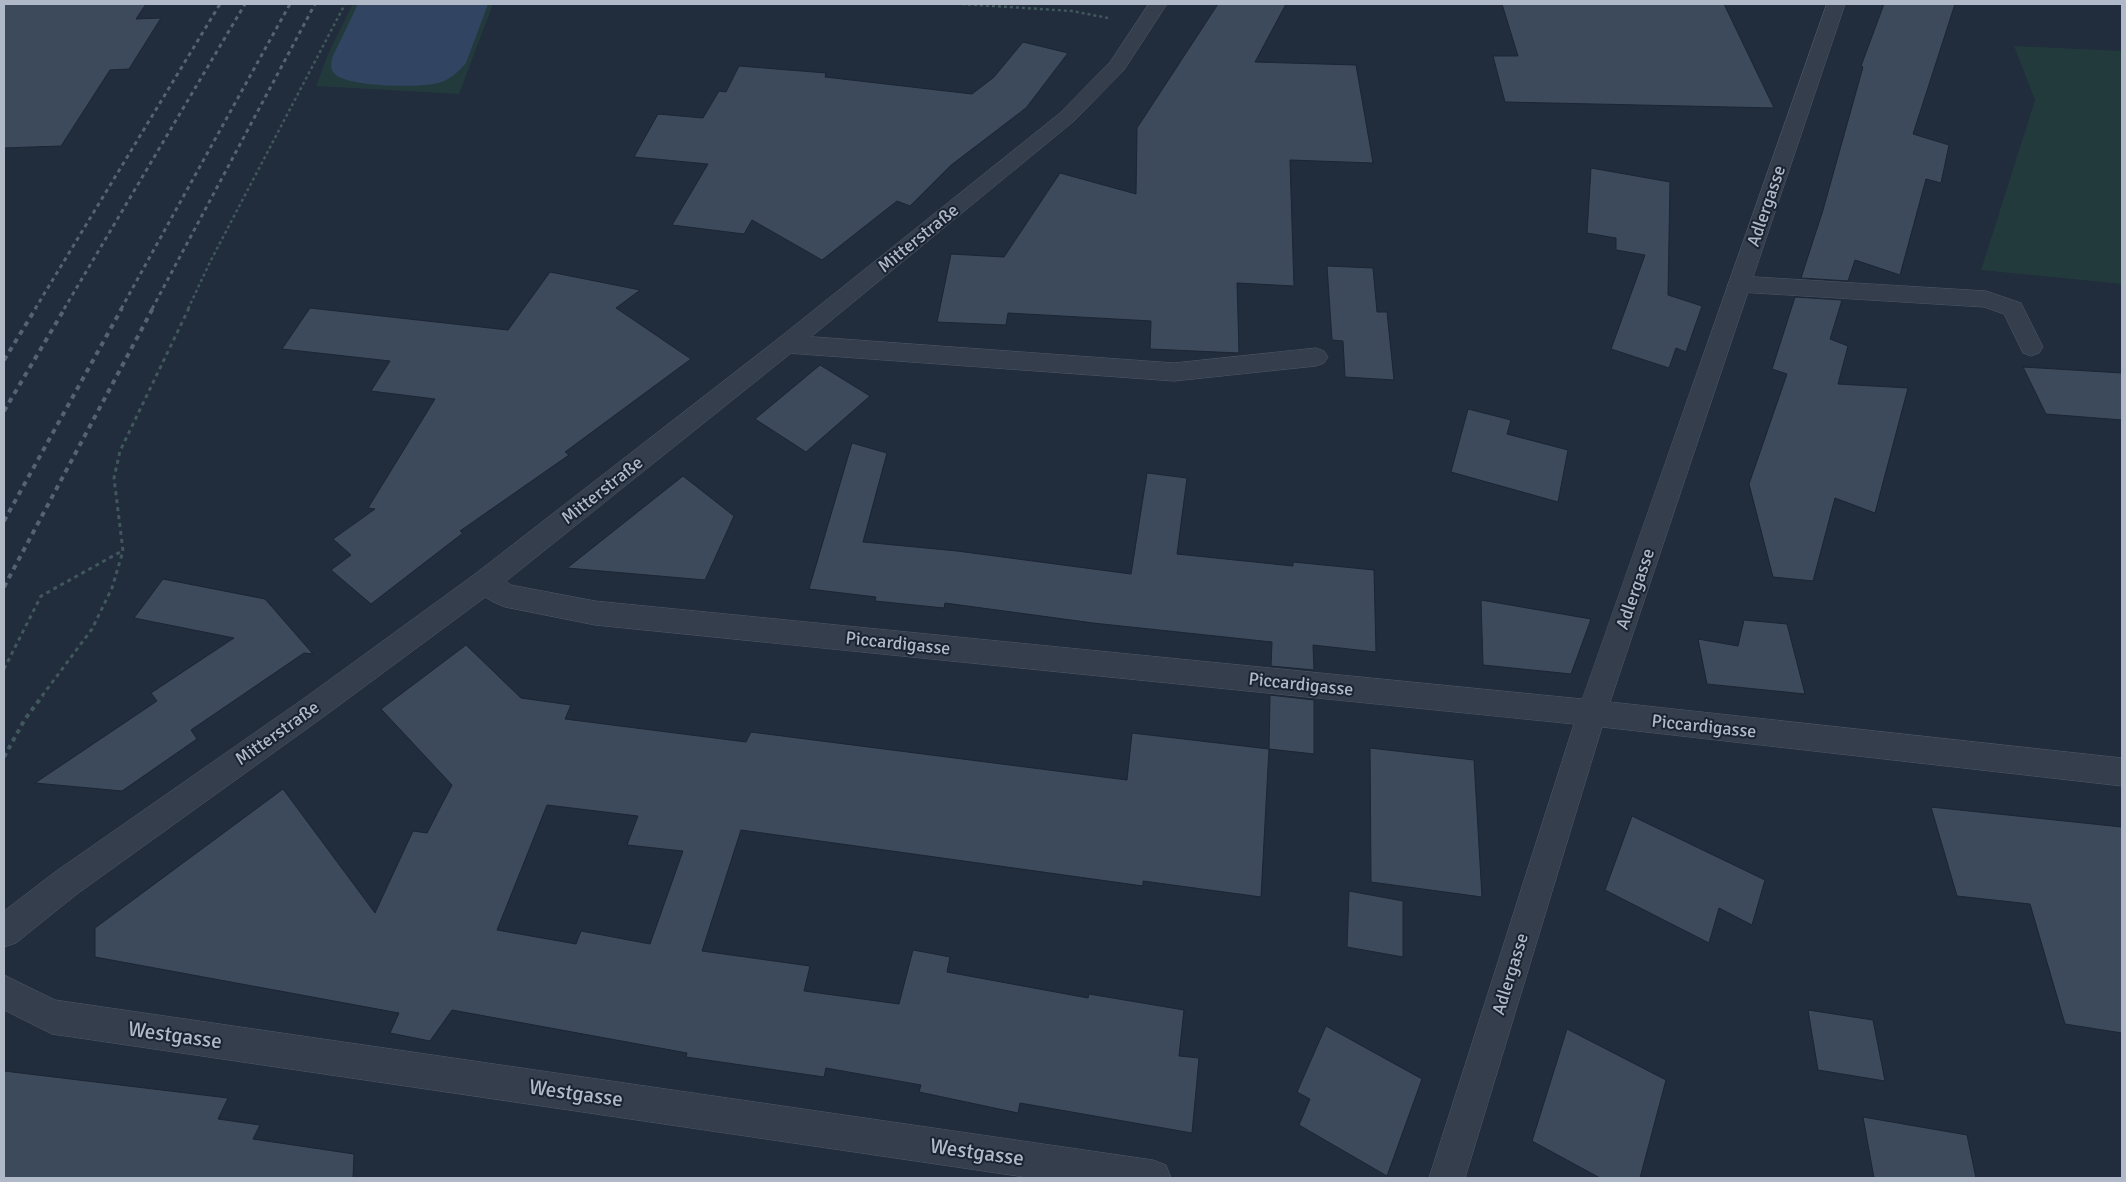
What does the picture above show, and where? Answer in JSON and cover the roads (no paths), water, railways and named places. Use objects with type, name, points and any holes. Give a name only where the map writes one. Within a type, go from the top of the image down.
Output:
[{"type":"street","name":"Adlergasse","points":[[1447,1178],[1592,713],[1836,4]]},
{"type":"street","name":"Mitterstraße","points":[[4,931],[103,856],[316,706],[485,582],[787,344],[1066,117],[1117,66],[1152,14]]},
{"type":"street","points":[[1739,284],[1986,299],[2014,309],[2031,347]]},
{"type":"street","points":[[787,344],[1174,372],[1316,357]]},
{"type":"street","name":"Piccardigasse","points":[[485,582],[505,595],[595,613],[1592,713],[2122,772]]},
{"type":"street","name":"Westgasse","points":[[4,992],[52,1016],[1153,1178]]},
{"type":"water","points":[[358,4],[488,4],[466,63],[457,72],[450,78],[438,83],[402,86],[356,82],[344,79],[333,71],[331,65],[332,58]]},
{"type":"railway","points":[[35,309],[220,4]]},
{"type":"railway","points":[[64,309],[245,4]]},
{"type":"railway","points":[[121,309],[290,4]]},
{"type":"railway","points":[[152,309],[315,4]]},
{"type":"railway","points":[[4,360],[36,308]]},
{"type":"railway","points":[[4,411],[65,308]]},
{"type":"railway","points":[[4,521],[122,308]]},
{"type":"railway","points":[[4,587],[153,308]]}]
